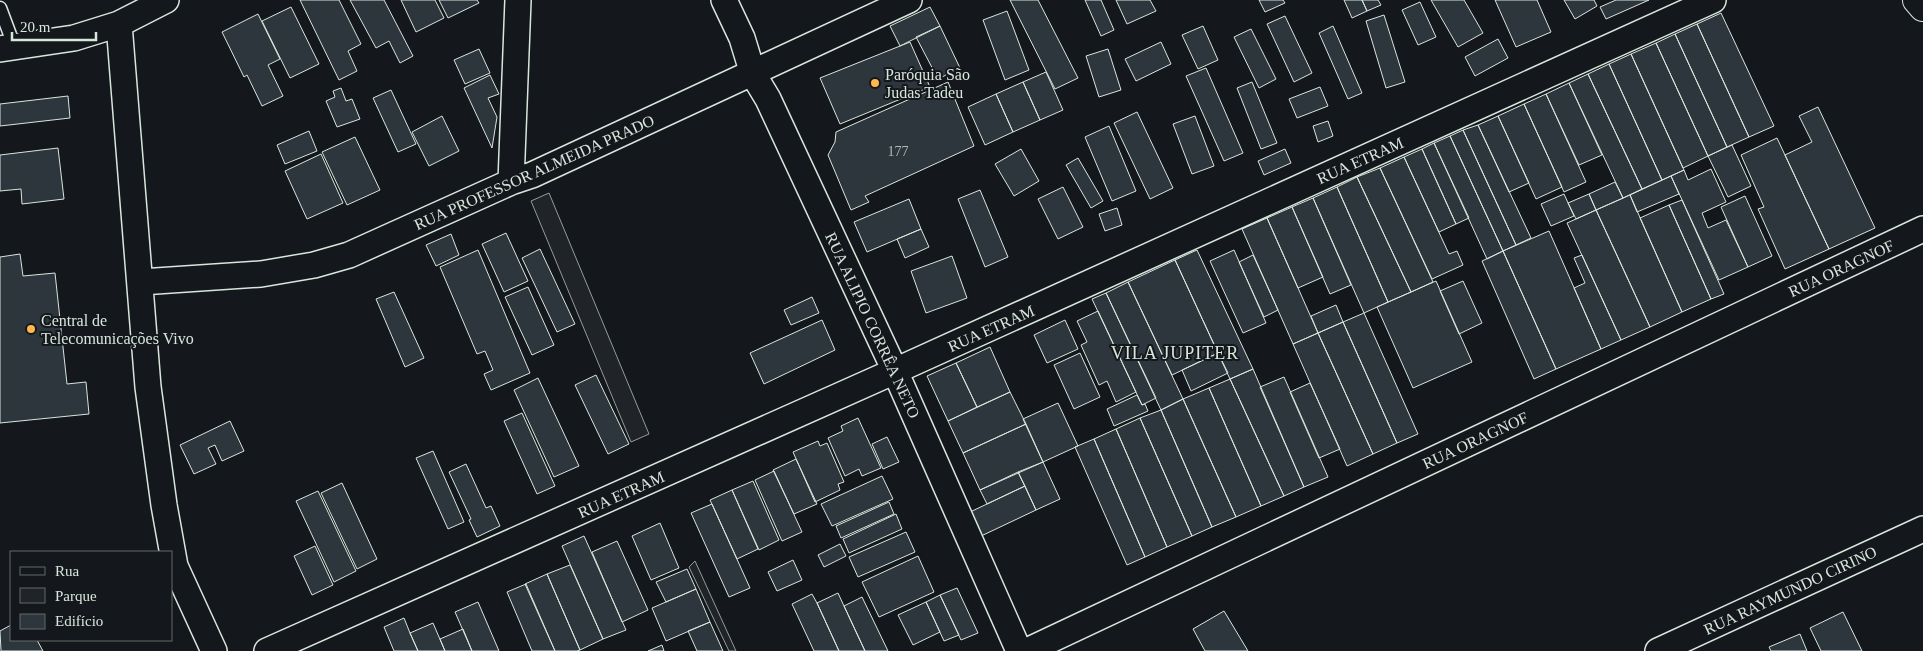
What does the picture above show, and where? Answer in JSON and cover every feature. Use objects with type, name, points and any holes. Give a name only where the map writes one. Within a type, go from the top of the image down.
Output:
[{"type":"highway","points":[[1917,0],[1923,7]]},
{"type":"street","points":[[8,48],[74,38],[119,24],[166,0]]},
{"type":"street","points":[[511,182],[518,0]]},
{"type":"street","name":"RUA ALIPIO CORRÊA NETO","points":[[724,0],[742,38],[753,74],[768,99],[895,371],[1019,651]]},
{"type":"street","name":"RUA PROFESSOR ALMEIDA PRADO","points":[[141,282],[261,274],[314,265],[349,255],[511,182],[532,175],[909,0]]},
{"type":"street","name":"RUA ETRAM","points":[[267,651],[895,371],[1712,0]]},
{"type":"street","points":[[119,24],[148,387],[164,505],[175,566],[214,651]]},
{"type":"street","name":"RUA ORAGNOF","points":[[1027,651],[1923,229]]},
{"type":"street","name":"RUA RAYMUNDO CIRINO","points":[[1658,651],[1923,529]]},
{"type":"lane","points":[[0,8],[8,48]]},
{"type":"green space","points":[[549,193],[649,434],[631,442],[531,201]]},
{"type":"green space","points":[[695,561],[736,651],[729,651],[689,567]]},
{"type":"building","points":[[300,0],[339,0],[361,44],[348,51],[357,71],[339,80]]},
{"type":"building","points":[[350,0],[384,0],[413,56],[400,63],[389,41],[376,48]]},
{"type":"building","points":[[401,0],[435,0],[444,18],[416,32]]},
{"type":"building","points":[[439,0],[477,0],[479,3],[448,18]]},
{"type":"building","points":[[1010,0],[1038,0],[1078,78],[1055,89]]},
{"type":"building","points":[[1085,0],[1101,0],[1114,30],[1101,36]]},
{"type":"building","points":[[1116,0],[1150,0],[1156,11],[1127,24]]},
{"type":"building","points":[[1259,0],[1283,0],[1285,3],[1265,12]]},
{"type":"building","points":[[1344,0],[1362,0],[1367,11],[1352,18]]},
{"type":"building","points":[[1362,0],[1378,0],[1381,5],[1367,11]]},
{"type":"building","points":[[1431,0],[1464,0],[1483,33],[1458,47]]},
{"type":"building","points":[[1495,0],[1537,0],[1551,32],[1516,47]]},
{"type":"building","points":[[1564,0],[1594,0],[1597,6],[1575,19]]},
{"type":"building","points":[[1616,0],[1649,0],[1606,19],[1600,7]]},
{"type":"building","points":[[1420,2],[1436,37],[1418,45],[1402,10]]},
{"type":"building","points":[[291,7],[319,64],[290,78],[262,21]]},
{"type":"building","points":[[930,7],[940,26],[900,46],[890,26]]},
{"type":"building","points":[[1007,11],[1029,70],[1005,80],[983,20]]},
{"type":"building","points":[[1721,13],[1774,126],[1749,137],[1697,24]]},
{"type":"building","points":[[258,14],[280,59],[268,65],[283,96],[262,106],[247,75],[244,77],[222,32]]},
{"type":"building","points":[[1384,15],[1405,82],[1386,88],[1366,21]]},
{"type":"building","points":[[1285,16],[1312,73],[1294,82],[1267,24]]},
{"type":"building","points":[[1697,24],[1749,137],[1727,147],[1675,34]]},
{"type":"building","points":[[940,26],[960,68],[938,79],[916,37]]},
{"type":"building","points":[[1203,26],[1218,60],[1198,69],[1182,35]]},
{"type":"building","points":[[1333,26],[1362,93],[1348,99],[1319,33]]},
{"type":"building","points":[[1251,29],[1276,79],[1259,88],[1234,37]]},
{"type":"building","points":[[1675,34],[1727,147],[1708,156],[1656,43]]},
{"type":"building","points":[[1498,39],[1508,58],[1475,76],[1465,57]]},
{"type":"building","name":"Paróquia São Judas Tadeu","points":[[910,42],[930,87],[840,124],[820,78]]},
{"type":"building","points":[[1161,42],[1171,64],[1136,81],[1125,59]]},
{"type":"building","points":[[1656,43],[1708,156],[1683,168],[1631,54]]},
{"type":"building","points":[[479,49],[490,73],[465,84],[454,60]]},
{"type":"building","points":[[1108,49],[1121,90],[1099,97],[1086,56]]},
{"type":"building","points":[[1631,54],[1684,170],[1662,180],[1609,64]]},
{"type":"building","points":[[1609,64],[1662,180],[1642,189],[1588,74]]},
{"type":"building","points":[[1206,68],[1243,153],[1224,161],[1186,76]]},
{"type":"building","points":[[1046,72],[1063,110],[1040,120],[1023,82]]},
{"type":"building","points":[[1588,74],[1642,189],[1623,198],[1569,83]]},
{"type":"building","points":[[490,75],[499,94],[488,98],[497,117],[492,148],[464,88]]},
{"type":"building","points":[[948,82],[974,146],[865,196],[869,202],[851,210],[828,155],[835,142],[836,132]]},
{"type":"building","points":[[1023,82],[1040,120],[1013,132],[996,94]]},
{"type":"building","points":[[1252,82],[1277,143],[1261,149],[1237,88]]},
{"type":"building","points":[[1569,83],[1602,155],[1579,165],[1546,94]]},
{"type":"building","points":[[1320,87],[1328,106],[1297,118],[1289,99]]},
{"type":"building","points":[[341,88],[346,101],[352,99],[360,119],[337,127],[326,101],[335,97],[333,91]]},
{"type":"building","points":[[391,90],[416,144],[398,152],[373,98]]},
{"type":"building","points":[[996,94],[1013,132],[985,145],[968,107]]},
{"type":"building","points":[[1546,94],[1586,182],[1564,192],[1524,104]]},
{"type":"building","points":[[68,96],[70,118],[0,126],[0,104]]},
{"type":"building","points":[[1524,104],[1562,187],[1536,199],[1498,116]]},
{"type":"building","points":[[1818,107],[1875,228],[1829,249],[1785,155],[1812,142],[1799,116]]},
{"type":"building","points":[[1137,112],[1173,188],[1150,199],[1114,123]]},
{"type":"building","points":[[442,116],[459,151],[429,166],[412,132]]},
{"type":"building","points":[[1195,116],[1214,166],[1192,174],[1173,124]]},
{"type":"building","points":[[1498,116],[1529,183],[1509,192],[1478,125]]},
{"type":"building","points":[[1328,121],[1333,136],[1318,142],[1313,126]]},
{"type":"building","points":[[1478,125],[1531,238],[1516,245],[1463,130]]},
{"type":"building","points":[[1109,126],[1136,191],[1112,201],[1085,137]]},
{"type":"building","points":[[1463,130],[1516,245],[1503,251],[1450,136]]},
{"type":"building","points":[[309,131],[317,151],[285,164],[277,145]]},
{"type":"building","points":[[1450,136],[1503,251],[1487,259],[1434,143]]},
{"type":"building","points":[[355,137],[380,190],[347,205],[322,152]]},
{"type":"building","points":[[1777,138],[1829,249],[1785,269],[1758,209],[1764,207],[1741,155]]},
{"type":"building","points":[[1434,143],[1469,218],[1456,224],[1422,149]]},
{"type":"building","points":[[1732,145],[1751,186],[1728,197],[1708,156]]},
{"type":"building","points":[[58,148],[64,199],[22,204],[21,189],[0,191],[0,155]]},
{"type":"building","points":[[1021,149],[1039,181],[1014,196],[995,164]]},
{"type":"building","points":[[1285,149],[1291,163],[1264,175],[1258,161]]},
{"type":"building","points":[[1422,149],[1456,224],[1439,232],[1404,157]]},
{"type":"building","points":[[321,154],[343,203],[307,219],[285,171]]},
{"type":"building","points":[[1404,157],[1449,254],[1457,251],[1463,265],[1432,279],[1380,168]]},
{"type":"building","points":[[1078,158],[1103,201],[1091,208],[1066,165]]},
{"type":"building","points":[[1380,168],[1433,282],[1411,292],[1357,177]]},
{"type":"building","points":[[1711,169],[1726,202],[1702,213],[1708,228],[1726,220],[1748,267],[1719,280],[1671,176],[1684,170],[1688,180]]},
{"type":"building","points":[[1671,176],[1679,194],[1637,212],[1630,195]]},
{"type":"building","points":[[1357,177],[1411,292],[1388,302],[1337,187]]},
{"type":"building","points":[[1615,182],[1623,198],[1596,210],[1589,194]]},
{"type":"building","points":[[1063,187],[1083,227],[1058,239],[1038,199]]},
{"type":"building","points":[[1337,187],[1388,302],[1364,313],[1313,198]]},
{"type":"building","points":[[980,190],[1008,257],[985,267],[958,199]]},
{"type":"building","points":[[1564,194],[1574,216],[1551,226],[1541,204]]},
{"type":"building","points":[[1589,194],[1596,210],[1576,219],[1568,203]]},
{"type":"building","points":[[1630,195],[1682,312],[1650,327],[1596,210]]},
{"type":"building","points":[[1745,196],[1772,256],[1748,267],[1721,207]]},
{"type":"building","points":[[1313,198],[1351,285],[1330,294],[1292,207]]},
{"type":"building","points":[[909,199],[921,229],[867,252],[854,222]]},
{"type":"building","points":[[1682,200],[1724,294],[1711,299],[1669,205]]},
{"type":"building","points":[[1669,205],[1711,299],[1682,312],[1640,218]]},
{"type":"building","points":[[1292,207],[1323,277],[1298,288],[1267,218]]},
{"type":"building","points":[[1117,208],[1122,225],[1105,231],[1099,214]]},
{"type":"building","points":[[1596,210],[1650,327],[1621,340],[1567,223]]},
{"type":"building","points":[[1267,218],[1318,333],[1293,344],[1242,229]]},
{"type":"building","points":[[921,229],[929,247],[905,258],[897,239]]},
{"type":"building","points":[[1549,231],[1601,349],[1556,369],[1503,251]]},
{"type":"building","points":[[506,233],[528,281],[504,292],[482,244]]},
{"type":"building","points":[[451,234],[459,255],[436,266],[426,245]]},
{"type":"building","points":[[540,249],[575,324],[557,332],[522,258]]},
{"type":"building","points":[[478,250],[530,373],[491,390],[484,374],[493,370],[485,351],[477,354],[440,267]]},
{"type":"building","points":[[1197,250],[1253,369],[1230,379],[1175,260]]},
{"type":"building","points":[[1234,250],[1266,323],[1243,333],[1210,261]]},
{"type":"building","points":[[1503,251],[1556,369],[1534,379],[1482,261]]},
{"type":"building","name":"Central de Telecomunicações Vivo","points":[[20,254],[23,276],[55,273],[67,384],[86,382],[89,414],[0,423],[0,257]]},
{"type":"building","points":[[1253,255],[1278,310],[1264,317],[1239,262]]},
{"type":"building","points":[[1582,255],[1621,340],[1601,349],[1574,288],[1585,283],[1574,258]]},
{"type":"building","points":[[952,256],[967,298],[926,313],[911,271]]},
{"type":"building","points":[[1175,260],[1218,353],[1172,375],[1128,282]]},
{"type":"building","points":[[1436,281],[1472,362],[1413,388],[1377,307]]},
{"type":"building","points":[[1463,281],[1482,323],[1459,334],[1440,291]]},
{"type":"building","points":[[1128,282],[1183,399],[1161,410],[1106,293]]},
{"type":"building","points":[[528,287],[554,345],[532,355],[505,297]]},
{"type":"building","points":[[394,292],[424,358],[405,367],[376,299]]},
{"type":"building","points":[[1106,293],[1156,398],[1142,405],[1092,299]]},
{"type":"building","points":[[812,297],[819,313],[791,325],[784,310]]},
{"type":"building","points":[[1336,305],[1343,322],[1318,333],[1311,316]]},
{"type":"building","points":[[1098,311],[1136,392],[1116,402],[1107,381],[1099,385],[1081,345],[1087,342],[1077,321]]},
{"type":"building","points":[[1364,313],[1418,434],[1397,443],[1343,322]]},
{"type":"building","points":[[822,320],[835,350],[764,384],[750,353]]},
{"type":"building","points":[[1065,320],[1078,349],[1047,363],[1034,335]]},
{"type":"building","points":[[1343,322],[1397,443],[1373,454],[1318,333]]},
{"type":"building","points":[[1318,333],[1373,454],[1347,466],[1293,344]]},
{"type":"building","points":[[990,347],[1010,392],[977,407],[956,363]]},
{"type":"building","points":[[1080,353],[1100,397],[1074,409],[1054,365]]},
{"type":"building","points":[[1218,353],[1228,373],[1191,391],[1182,370]]},
{"type":"building","points":[[956,363],[977,407],[948,421],[927,376]]},
{"type":"building","points":[[1253,369],[1304,487],[1284,496],[1230,379]]},
{"type":"building","points":[[596,375],[629,444],[608,454],[575,385]]},
{"type":"building","points":[[1284,377],[1328,477],[1304,487],[1260,387]]},
{"type":"building","points":[[538,378],[579,466],[554,477],[514,390]]},
{"type":"building","points":[[1230,379],[1284,496],[1261,506],[1209,388]]},
{"type":"building","points":[[1310,383],[1340,449],[1319,458],[1290,392]]},
{"type":"building","points":[[1209,388],[1261,506],[1236,517],[1183,399]]},
{"type":"building","points":[[1010,392],[1026,424],[963,453],[948,421]]},
{"type":"building","points":[[1137,395],[1142,405],[1145,404],[1148,411],[1114,426],[1107,409]]},
{"type":"building","points":[[1183,399],[1236,517],[1212,527],[1161,410]]},
{"type":"building","points":[[1058,403],[1078,446],[1043,462],[1023,419]]},
{"type":"building","points":[[1161,410],[1212,527],[1192,536],[1140,418]]},
{"type":"building","points":[[522,413],[555,486],[537,494],[504,421]]},
{"type":"building","points":[[858,418],[881,468],[862,476],[859,469],[845,476],[828,438],[843,431],[841,426]]},
{"type":"building","points":[[1140,418],[1192,536],[1167,547],[1116,429]]},
{"type":"building","points":[[230,421],[244,451],[222,461],[215,445],[208,448],[216,464],[194,474],[180,445]]},
{"type":"building","points":[[1026,424],[1043,462],[980,490],[963,453]]},
{"type":"building","points":[[1116,429],[1167,547],[1145,557],[1094,439]]},
{"type":"building","points":[[887,437],[899,462],[883,469],[872,444]]},
{"type":"building","points":[[1094,439],[1145,557],[1127,565],[1075,447]]},
{"type":"building","points":[[818,441],[820,446],[827,443],[844,482],[838,484],[840,490],[815,502],[793,452]]},
{"type":"building","points":[[433,451],[464,522],[448,529],[416,458]]},
{"type":"building","points":[[796,459],[817,504],[794,514],[773,470]]},
{"type":"building","points":[[1043,462],[1060,499],[1036,510],[1018,472]]},
{"type":"building","points":[[466,464],[486,508],[491,506],[500,526],[477,537],[469,520],[471,519],[449,472]]},
{"type":"building","points":[[774,471],[802,532],[782,541],[755,480]]},
{"type":"building","points":[[1018,472],[1025,486],[987,504],[980,490]]},
{"type":"building","points":[[882,476],[893,499],[832,526],[821,504]]},
{"type":"building","points":[[753,481],[779,540],[759,550],[732,490]]},
{"type":"building","points":[[342,483],[377,559],[357,569],[321,493]]},
{"type":"building","points":[[1025,486],[1036,510],[979,537],[968,513]]},
{"type":"building","points":[[732,490],[758,549],[737,559],[710,500]]},
{"type":"building","points":[[318,491],[356,571],[334,582],[296,501]]},
{"type":"building","points":[[889,502],[894,514],[841,538],[836,526]]},
{"type":"building","points":[[712,504],[750,588],[729,597],[691,513]]},
{"type":"building","points":[[896,514],[902,529],[849,553],[843,539]]},
{"type":"building","points":[[660,523],[679,568],[651,580],[632,536]]},
{"type":"building","points":[[906,532],[915,552],[858,577],[849,557]]},
{"type":"building","points":[[584,536],[626,630],[603,639],[562,546]]},
{"type":"building","points":[[617,541],[648,610],[622,622],[592,552]]},
{"type":"building","points":[[840,544],[846,556],[824,567],[818,555]]},
{"type":"building","points":[[315,546],[333,585],[312,595],[294,556]]},
{"type":"building","points":[[918,556],[934,592],[879,617],[862,582]]},
{"type":"building","points":[[793,560],[802,580],[777,591],[768,572]]},
{"type":"building","points":[[570,565],[603,639],[580,650],[547,574]]},
{"type":"building","points":[[687,569],[696,589],[666,602],[656,582]]},
{"type":"building","points":[[547,574],[580,650],[555,651],[525,584]]},
{"type":"building","points":[[526,584],[555,651],[532,651],[507,592]]},
{"type":"building","points":[[957,588],[978,633],[961,640],[940,595]]},
{"type":"building","points":[[696,589],[710,622],[666,641],[652,608]]},
{"type":"building","points":[[838,593],[865,651],[839,651],[817,603]]},
{"type":"building","points":[[812,594],[839,651],[814,651],[792,604]]},
{"type":"building","points":[[940,595],[959,635],[944,641],[926,602]]},
{"type":"building","points":[[862,597],[888,651],[865,651],[844,606]]},
{"type":"building","points":[[478,602],[499,651],[472,651],[455,612]]},
{"type":"building","points":[[926,602],[940,632],[913,645],[898,615]]},
{"type":"building","points":[[1224,611],[1248,651],[1205,651],[1193,629]]},
{"type":"building","points":[[1843,612],[1862,651],[1821,651],[1810,628]]},
{"type":"building","points":[[404,618],[418,651],[394,651],[384,627]]},
{"type":"building","points":[[710,622],[723,651],[697,651],[688,631]]},
{"type":"building","points":[[433,623],[445,651],[418,651],[410,633]]},
{"type":"building","points":[[10,626],[10,641],[38,641],[43,651],[1,651],[0,631]]},
{"type":"building","points":[[463,629],[472,651],[445,651],[440,639]]},
{"type":"building","points":[[1800,634],[1807,651],[1771,651],[1769,647]]},
{"type":"building","points":[[662,645],[664,651],[648,651]]},
{"type":"place","name":"Paróquia São Judas Tadeu","points":[[875,83]]},
{"type":"place","name":"Central de Telecomunicações Vivo","points":[[31,329]]},
{"type":"district","name":"VILA JUPITER","points":[[1175,353]]}]
